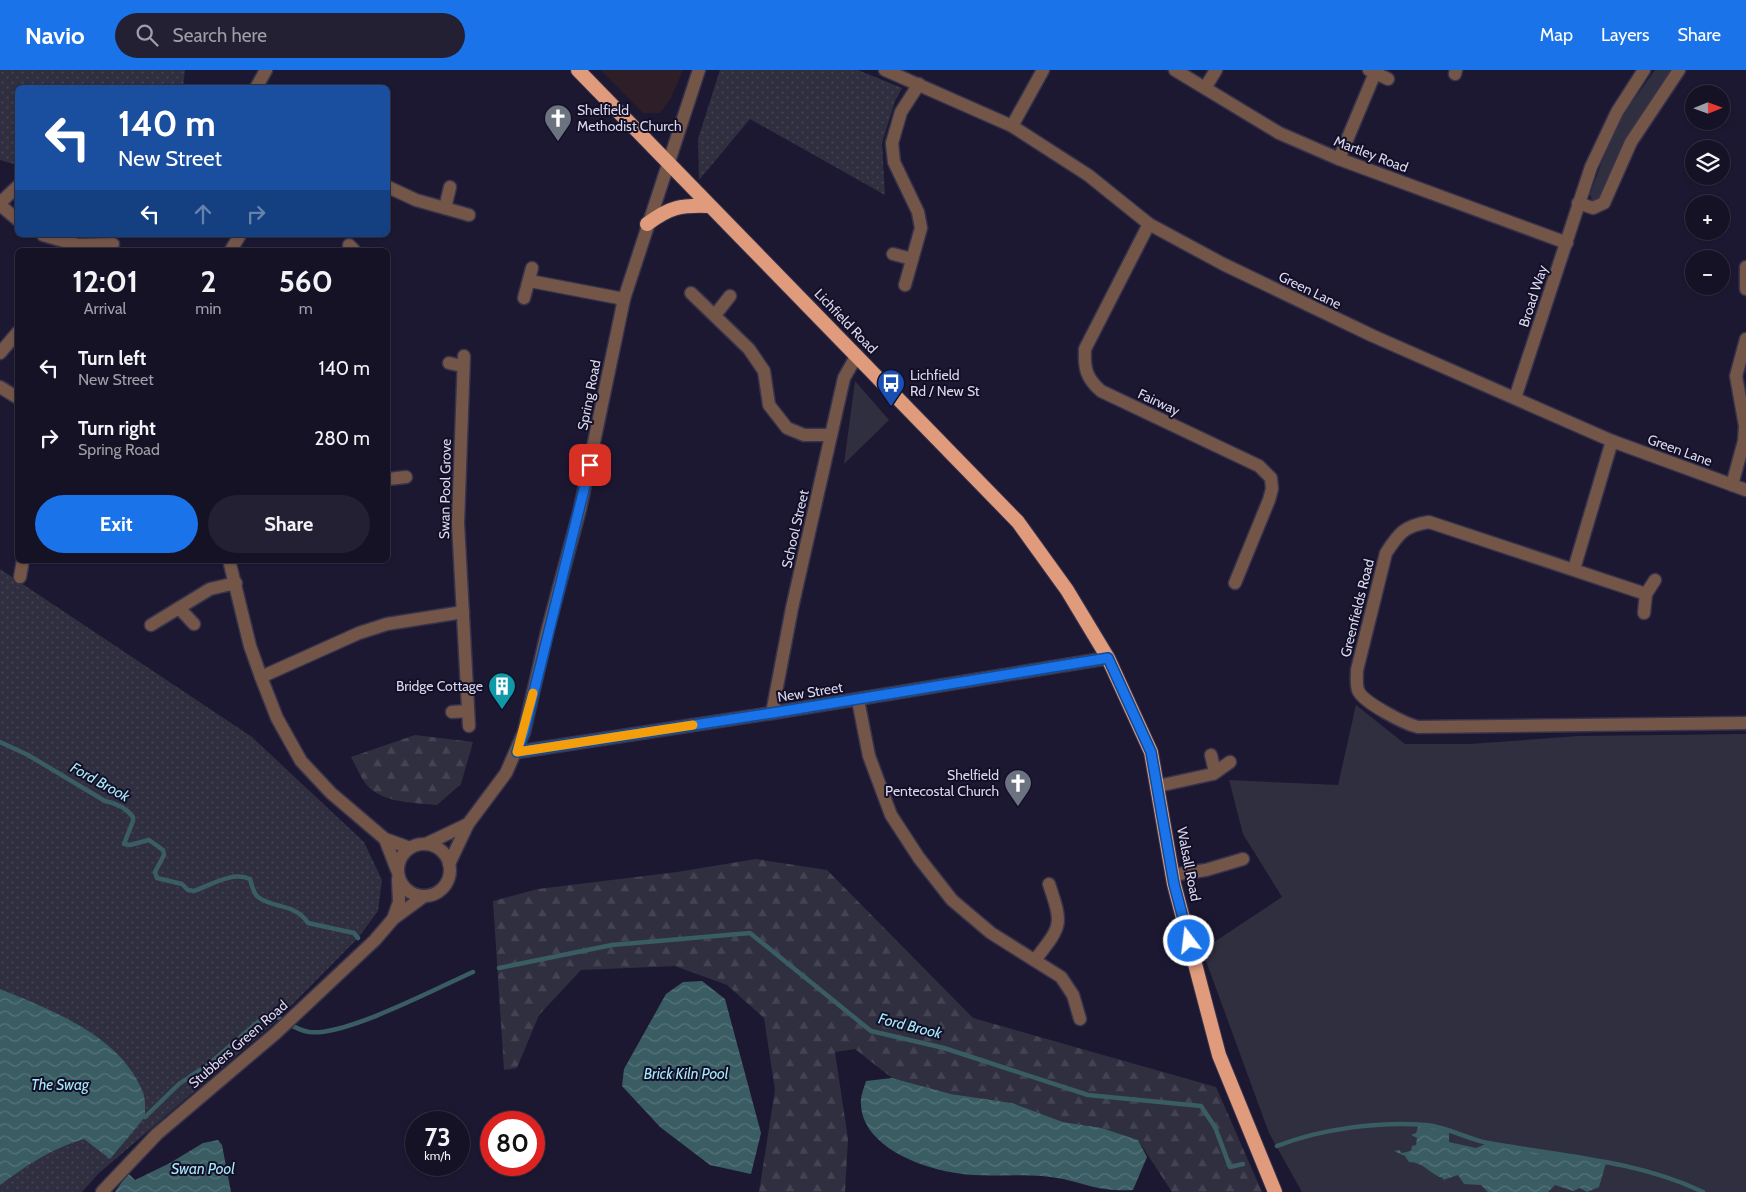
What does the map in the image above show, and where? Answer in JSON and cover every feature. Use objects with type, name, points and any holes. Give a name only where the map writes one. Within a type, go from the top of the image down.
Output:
[{"type":"highway","name":"Lichfield Road","points":[[578,70],[1018,522],[1067,590],[1108,658]]},
{"type":"highway","points":[[647,224],[667,210],[692,206],[709,206]]},
{"type":"highway","name":"Walsall Road","points":[[1108,658],[1151,752],[1172,875],[1219,1055],[1275,1192]]},
{"type":"street","points":[[258,85],[266,70]]},
{"type":"street","name":"Spring Road","points":[[517,752],[580,509],[624,299],[647,224],[683,124],[699,70]]},
{"type":"street","name":"Green Lane","points":[[886,70],[1012,126],[1088,175],[1149,224],[1223,264],[1373,336],[1612,441],[1746,490]]},
{"type":"street","points":[[1012,126],[1044,70]]},
{"type":"street","name":"Martley Road","points":[[1175,70],[1279,133],[1339,158],[1567,243]]},
{"type":"street","points":[[1205,88],[1216,70]]},
{"type":"street","name":"Broad Way","points":[[1515,398],[1567,243],[1578,203],[1606,132],[1644,70]]},
{"type":"street","points":[[1578,203],[1593,208],[1604,203],[1631,142],[1679,70]]},
{"type":"street","points":[[1339,158],[1372,72],[1388,79]]},
{"type":"street","points":[[904,285],[921,228],[918,212],[894,162],[892,143],[901,112],[919,84]]},
{"type":"street","points":[[445,208],[450,187]]},
{"type":"street","points":[[390,188],[416,200],[469,215]]},
{"type":"street","points":[[15,189],[0,204],[15,217]]},
{"type":"street","name":"Fairway","points":[[1149,224],[1085,349],[1084,368],[1091,382],[1101,392],[1259,466],[1271,478],[1272,489],[1269,500],[1235,583]]},
{"type":"street","points":[[50,237],[78,245],[105,247]]},
{"type":"street","points":[[232,248],[239,237]]},
{"type":"street","points":[[893,254],[912,259]]},
{"type":"street","points":[[1746,267],[1746,289]]},
{"type":"street","points":[[524,298],[531,275],[624,299]]},
{"type":"street","points":[[691,293],[749,349],[764,371],[770,405],[787,428],[804,435],[832,435]]},
{"type":"street","points":[[715,315],[730,296]]},
{"type":"street","points":[[0,353],[15,336]]},
{"type":"street","points":[[1732,485],[1744,441],[1745,426],[1736,376],[1746,339]]},
{"type":"street","name":"School Street","points":[[772,713],[792,608],[844,378],[857,355]]},
{"type":"street","name":"Swan Pool Grove","points":[[449,363],[463,361],[458,523],[469,726]]},
{"type":"street","points":[[0,387],[15,396]]},
{"type":"street","points":[[1574,569],[1612,441]]},
{"type":"street","points":[[390,477],[406,477]]},
{"type":"street","name":"Greenfields Road","points":[[1646,594],[1428,522],[1410,525],[1396,537],[1386,553],[1357,670],[1358,689],[1363,697],[1407,724],[1418,727],[1746,724]]},
{"type":"street","points":[[20,577],[22,563]]},
{"type":"street","points":[[231,563],[250,646],[277,718],[301,761],[331,793],[385,839],[410,848],[426,844],[468,824]]},
{"type":"street","points":[[1644,613],[1646,594],[1655,580]]},
{"type":"street","points":[[151,625],[210,589],[236,583]]},
{"type":"street","points":[[179,608],[194,624]]},
{"type":"street","points":[[261,677],[359,633],[387,624],[463,612]]},
{"type":"street","name":"New Street","points":[[517,752],[858,700],[1108,658]]},
{"type":"street","points":[[858,700],[869,756],[891,814],[919,858],[952,900],[991,933],[1061,977],[1073,994],[1080,1019]]},
{"type":"street","points":[[452,712],[468,711]]},
{"type":"street","points":[[385,839],[398,874],[412,894],[423,897],[442,890],[448,883],[450,864],[468,824],[495,790],[517,752]]},
{"type":"street","points":[[1211,755],[1215,772]]},
{"type":"street","points":[[1158,786],[1215,772],[1230,762]]},
{"type":"street","points":[[426,844],[440,849],[450,864]]},
{"type":"street","points":[[398,874],[400,860],[410,848]]},
{"type":"street","points":[[1172,875],[1206,870],[1243,860]]},
{"type":"street","name":"Stubbers Green Road","points":[[393,919],[399,902],[398,874]]},
{"type":"street","points":[[1035,960],[1057,932],[1060,917],[1049,884]]},
{"type":"street","name":"Stubbers Green Road","points":[[102,1192],[157,1134],[294,1017],[375,940],[393,919],[423,897]]},
{"type":"shaded area","points":[[601,70],[683,70],[671,98],[660,113],[643,113]]},
{"type":"green space","points":[[0,70],[185,70],[183,85],[15,85],[15,164],[0,160]]},
{"type":"green space","points":[[720,70],[858,70],[902,88],[895,101],[882,143],[885,195],[750,119],[699,180],[698,139]]},
{"type":"green space","points":[[1655,70],[1673,70],[1623,148],[1601,199],[1592,201],[1590,194],[1610,140],[1627,109]]},
{"type":"green space","points":[[855,381],[889,420],[844,464]]},
{"type":"green space","points":[[0,569],[252,737],[364,842],[382,880],[378,911],[358,938],[273,1024],[98,1174],[82,1192],[0,1192]]},
{"type":"green space","points":[[1356,705],[1405,744],[1470,744],[1579,736],[1746,734],[1746,1192],[1302,1192],[1269,1133],[1202,950],[1282,897],[1243,834],[1229,780],[1338,785]]},
{"type":"green space","points":[[415,735],[473,742],[461,784],[437,805],[403,802],[386,798],[372,790],[365,783],[351,757]]},
{"type":"green space","points":[[756,859],[827,870],[973,1018],[1216,1087],[1262,1192],[1172,1192],[1138,1140],[1102,1128],[1063,1122],[1012,1103],[951,1094],[892,1078],[855,1049],[835,1052],[848,1139],[845,1192],[759,1192],[775,1090],[764,1018],[727,985],[675,966],[581,970],[539,1015],[517,1068],[504,1070],[493,901],[538,889],[677,872]]},
{"type":"water","name":"Brick Kiln Pool","points":[[702,981],[725,999],[761,1133],[751,1174],[710,1165],[660,1127],[622,1086],[624,1069],[666,994],[683,982]]},
{"type":"water","name":"The Swag","points":[[0,989],[82,1027],[117,1054],[131,1071],[143,1093],[145,1117],[110,1159],[84,1139],[61,1147],[40,1158],[0,1185]]},
{"type":"water","points":[[892,1078],[951,1094],[1012,1103],[1063,1122],[1102,1128],[1138,1140],[1147,1157],[1133,1190],[1096,1188],[1050,1177],[969,1175],[927,1166],[911,1160],[882,1143],[871,1132],[864,1119],[861,1101],[866,1081]]},
{"type":"water","points":[[1419,1125],[1447,1129],[1449,1132],[1449,1142],[1476,1148],[1488,1143],[1606,1163],[1599,1187],[1587,1192],[1580,1188],[1573,1191],[1555,1185],[1548,1192],[1488,1192],[1481,1185],[1464,1184],[1458,1175],[1443,1180],[1443,1178],[1423,1166],[1409,1162],[1405,1156],[1394,1151],[1399,1150],[1402,1153],[1411,1151],[1412,1146],[1416,1145],[1417,1138],[1411,1135],[1416,1133]]},
{"type":"water","name":"Swan Pool","points":[[218,1140],[222,1145],[231,1192],[115,1192],[128,1173],[135,1180],[170,1163],[203,1143]]},
{"type":"waterway","name":"Ford Brook","points":[[0,742],[28,755],[105,801],[127,811],[133,817],[133,821],[124,844],[130,845],[149,840],[163,850],[164,855],[155,872],[157,878],[182,884],[188,890],[194,891],[229,878],[243,877],[250,879],[255,893],[264,901],[291,909],[308,923],[354,933],[358,938]]},
{"type":"waterway","name":"Ford Brook","points":[[499,968],[612,945],[750,933],[871,1031],[944,1048],[1088,1095],[1201,1106],[1215,1127],[1230,1167],[1243,1164]]},
{"type":"waterway","points":[[145,1117],[179,1084],[209,1064],[265,1016],[271,1014],[304,1031],[325,1032],[391,1010],[473,972]]},
{"type":"waterway","points":[[1277,1146],[1312,1135],[1370,1125],[1426,1125],[1442,1128],[1488,1143],[1625,1166],[1678,1181],[1703,1192]]},
{"type":"slow traffic","points":[[533,693],[524,732],[517,752],[693,725]]},
{"type":"place","name":"Shelfield Methodist Church","points":[[558,142]]},
{"type":"place","name":"Lichfield Rd / New St","points":[[891,407]]},
{"type":"place","name":"Bridge Cottage","points":[[502,710]]},
{"type":"place","name":"Shelfield Pentecostal Church","points":[[1018,807]]},
{"type":"route","points":[[590,465],[547,632],[524,732],[517,752],[858,700],[1108,658],[1151,752],[1174,884],[1189,941]]}]
